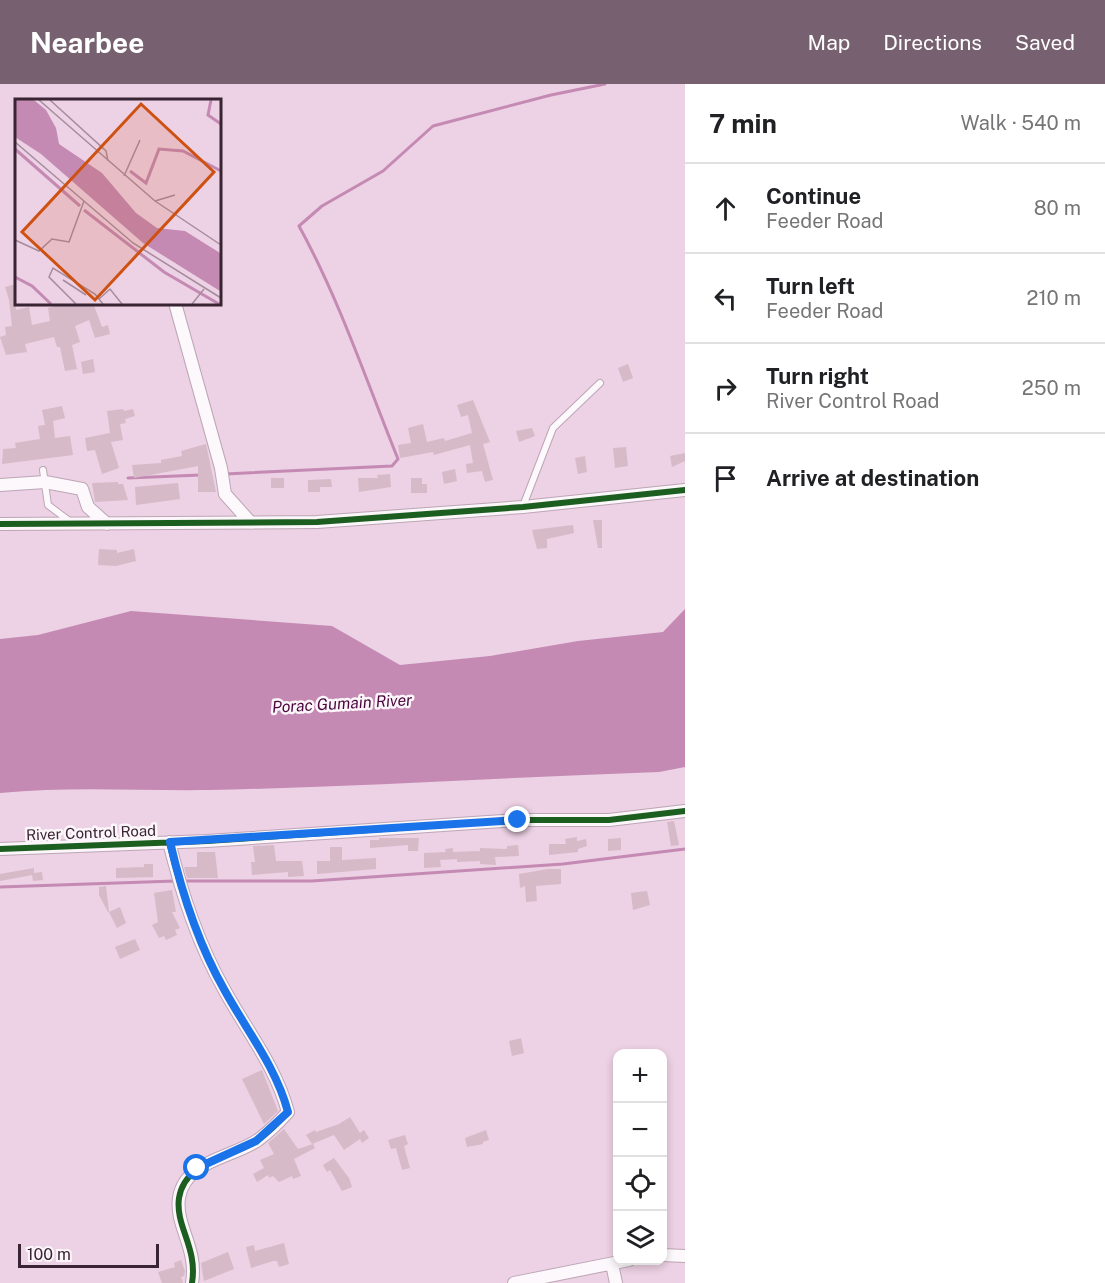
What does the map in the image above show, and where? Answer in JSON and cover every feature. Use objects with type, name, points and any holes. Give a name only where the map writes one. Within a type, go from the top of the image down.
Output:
[{"type":"street","points":[[175,304],[222,474],[225,494],[251,522]]},
{"type":"street","points":[[0,485],[44,476],[82,489],[88,507],[107,524]]},
{"type":"street","points":[[0,524],[317,522],[522,507],[685,490]]},
{"type":"street","name":"River Control Road","points":[[0,849],[170,842],[518,820],[609,820],[685,811]]},
{"type":"street","points":[[170,842],[182,895],[200,942],[224,990],[269,1064],[283,1093],[288,1112],[256,1141],[197,1168],[186,1180],[179,1196],[178,1213],[192,1254],[192,1283]]},
{"type":"street","points":[[667,1254],[685,1256]]},
{"type":"street","points":[[514,1283],[612,1264],[616,1283]]},
{"type":"lane","points":[[522,507],[553,428],[600,383]]},
{"type":"lane","points":[[44,476],[48,505],[72,523]]},
{"type":"water","name":"Porac Gumain River","points":[[685,609],[685,767],[659,772],[322,787],[209,790],[104,789],[0,793],[0,639],[38,635],[131,611],[332,626],[400,665],[490,656],[578,641],[663,632]]},
{"type":"building","points":[[15,284],[16,310],[29,307],[32,325],[50,321],[48,308],[61,304],[93,304],[102,327],[108,325],[110,334],[95,338],[89,320],[75,326],[80,342],[72,345],[77,369],[65,371],[60,347],[57,347],[54,337],[25,344],[27,352],[6,355],[0,337],[6,335],[5,327],[12,326],[5,287]]},
{"type":"building","points":[[93,359],[95,372],[83,374],[81,362]]},
{"type":"building","points":[[628,364],[633,378],[623,382],[618,368]]},
{"type":"building","points":[[473,400],[490,442],[483,444],[493,480],[485,482],[482,471],[467,473],[466,464],[473,463],[470,445],[434,455],[433,452],[400,458],[398,445],[411,443],[408,428],[423,424],[427,442],[444,438],[445,441],[472,433],[468,415],[461,417],[457,405]]},
{"type":"building","points":[[62,406],[65,418],[53,421],[55,438],[70,436],[73,455],[2,464],[3,449],[16,448],[15,443],[40,439],[38,426],[45,425],[42,410]]},
{"type":"building","points":[[123,409],[124,411],[133,409],[135,416],[125,419],[126,423],[120,424],[123,440],[111,442],[119,468],[102,474],[95,450],[87,451],[85,438],[110,433],[107,411]]},
{"type":"building","points":[[532,428],[535,436],[519,442],[516,431]]},
{"type":"building","points":[[206,444],[216,492],[198,492],[198,466],[134,478],[132,465],[161,463],[161,460],[182,456],[181,451]]},
{"type":"building","points":[[626,447],[628,466],[615,468],[613,448]]},
{"type":"building","points":[[685,453],[685,461],[672,467],[670,456]]},
{"type":"building","points":[[585,456],[587,472],[578,474],[575,458]]},
{"type":"building","points":[[455,469],[457,481],[444,484],[442,472]]},
{"type":"building","points":[[390,474],[391,487],[359,492],[358,478],[378,478],[377,475]]},
{"type":"building","points":[[271,478],[284,478],[284,488],[271,488]]},
{"type":"building","points":[[411,478],[422,478],[422,484],[427,484],[427,493],[411,493]]},
{"type":"building","points":[[331,479],[332,487],[320,487],[320,492],[308,492],[308,480]]},
{"type":"building","points":[[118,482],[118,484],[123,484],[128,500],[95,502],[92,483]]},
{"type":"building","points":[[178,483],[180,499],[136,505],[135,487]]},
{"type":"building","points":[[593,520],[602,520],[602,548],[598,548]]},
{"type":"building","points":[[573,525],[574,533],[547,539],[547,548],[537,549],[532,530]]},
{"type":"building","points":[[99,549],[117,550],[117,553],[134,549],[136,561],[116,566],[98,565]]},
{"type":"building","points":[[674,821],[679,845],[671,846],[667,822]]},
{"type":"building","points":[[577,837],[577,841],[586,839],[587,846],[578,849],[578,852],[549,855],[549,844],[566,844],[565,839]]},
{"type":"building","points":[[379,838],[419,838],[418,851],[408,851],[408,845],[370,848],[370,840],[379,840]]},
{"type":"building","points":[[621,838],[621,850],[608,851],[608,839]]},
{"type":"building","points":[[274,845],[276,861],[302,861],[304,876],[288,877],[288,872],[252,875],[251,862],[255,862],[253,846]]},
{"type":"building","points":[[518,845],[519,856],[495,857],[496,865],[480,864],[480,861],[457,862],[457,859],[440,860],[441,867],[424,868],[424,853],[446,852],[445,849],[453,848],[453,852],[480,851],[480,848],[507,849],[507,846]]},
{"type":"building","points":[[330,847],[342,847],[342,860],[376,858],[376,869],[317,874],[317,861],[330,861]]},
{"type":"building","points":[[197,852],[215,852],[218,878],[187,878],[184,867],[197,867]]},
{"type":"building","points":[[144,864],[153,864],[153,877],[116,878],[116,868],[144,867]]},
{"type":"building","points":[[34,868],[34,873],[42,872],[43,880],[33,881],[32,875],[0,881],[0,874]]},
{"type":"building","points":[[561,869],[561,884],[536,886],[537,901],[526,902],[525,886],[520,888],[519,874]]},
{"type":"building","points":[[106,886],[109,912],[99,895],[99,887]]},
{"type":"building","points":[[172,890],[176,912],[172,912],[180,928],[175,930],[177,935],[166,940],[164,936],[159,938],[152,925],[158,922],[154,893]]},
{"type":"building","points":[[647,891],[650,905],[633,910],[631,893]]},
{"type":"building","points":[[120,907],[126,923],[117,928],[109,912]]},
{"type":"building","points":[[135,939],[140,950],[120,959],[115,947]]},
{"type":"building","points":[[521,1038],[524,1053],[512,1056],[509,1041]]},
{"type":"building","points":[[262,1070],[278,1111],[264,1124],[242,1079]]},
{"type":"building","points":[[350,1117],[360,1133],[364,1130],[369,1138],[362,1143],[360,1139],[344,1150],[334,1135],[312,1144],[306,1135],[315,1130],[316,1132],[339,1124]]},
{"type":"building","points":[[284,1129],[298,1149],[313,1144],[315,1148],[294,1159],[301,1176],[293,1179],[292,1176],[279,1182],[273,1176],[269,1178],[268,1175],[257,1182],[253,1174],[264,1168],[260,1160],[274,1154],[268,1143]]},
{"type":"building","points":[[486,1130],[489,1140],[483,1144],[467,1147],[465,1138]]},
{"type":"building","points":[[405,1135],[408,1144],[404,1146],[410,1168],[402,1170],[396,1148],[391,1149],[388,1140]]},
{"type":"building","points":[[334,1158],[349,1178],[352,1187],[342,1191],[330,1170],[327,1172],[323,1165]]},
{"type":"building","points":[[284,1243],[289,1264],[279,1267],[277,1261],[273,1261],[251,1268],[246,1247],[254,1245],[255,1251]]},
{"type":"building","points":[[228,1252],[234,1269],[204,1281],[201,1263]]},
{"type":"building","points":[[181,1260],[185,1271],[184,1276],[181,1277],[183,1283],[162,1283],[158,1272],[175,1267],[174,1263]]},
{"type":"waterway","points":[[225,474],[392,466],[398,459],[340,312],[299,226],[322,206],[383,171],[433,126],[551,95],[605,84]]},
{"type":"waterway","points":[[128,478],[201,475]]},
{"type":"waterway","points":[[184,881],[312,881],[563,864],[685,849]]},
{"type":"waterway","points":[[0,887],[175,881]]},
{"type":"cycle path","points":[[0,524],[317,522],[523,507],[685,490]]},
{"type":"cycle path","points":[[0,849],[207,841],[518,820],[609,820],[685,811]]},
{"type":"cycle path","points":[[169,842],[179,881],[199,937],[215,973],[269,1064],[288,1112],[258,1140],[200,1168],[190,1175],[183,1185],[179,1208],[192,1259],[192,1283]]},
{"type":"route","points":[[197,1168],[256,1141],[288,1112],[283,1093],[269,1064],[224,990],[200,942],[182,895],[170,842],[518,820]]}]
